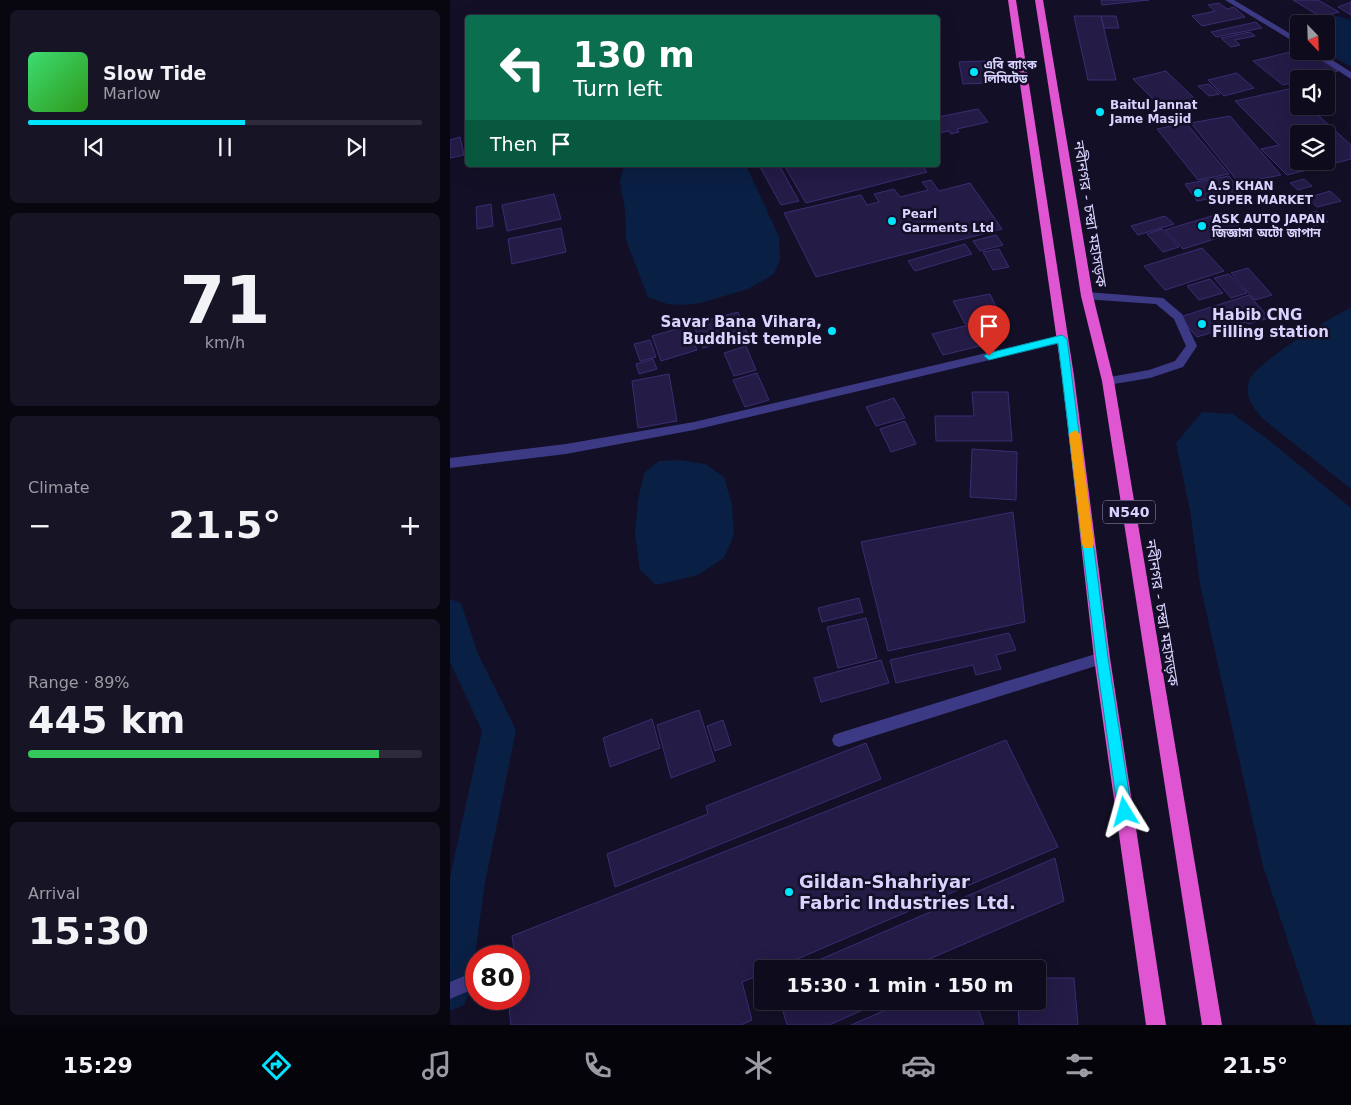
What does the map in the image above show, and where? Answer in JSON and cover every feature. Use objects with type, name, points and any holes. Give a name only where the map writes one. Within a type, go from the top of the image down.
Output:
[{"type":"highway","name":"N540","points":[[1012,0],[1062,339],[1102,658],[1156,1025]]},
{"type":"highway","name":"নবীনগর - চন্দ্রা মহাসড়ক","points":[[1039,0],[1087,296],[1108,381],[1212,1025]]},
{"type":"street","points":[[1229,0],[1290,37]]},
{"type":"street","points":[[1326,60],[1351,76]]},
{"type":"street","points":[[1087,296],[1159,301],[1178,317],[1192,346],[1179,364],[1150,374],[1108,381]]},
{"type":"street","points":[[450,463],[566,449],[694,426],[1062,339]]},
{"type":"street","points":[[839,740],[1102,658]]},
{"type":"street","points":[[450,991],[465,984]]},
{"type":"water","points":[[1335,17],[1351,20],[1351,67],[1335,58]]},
{"type":"water","points":[[624,167],[747,167],[779,237],[780,260],[774,274],[748,289],[701,303],[685,305],[667,304],[648,297],[626,240],[625,209],[620,182]]},
{"type":"water","points":[[1351,308],[1351,489],[1262,418],[1249,397],[1248,386],[1254,373],[1279,352],[1328,320]]},
{"type":"water","points":[[1202,412],[1233,414],[1270,441],[1351,508],[1351,1025],[1318,1025],[1315,1023],[1263,866],[1200,584],[1190,511],[1176,443]]},
{"type":"water","points":[[678,460],[705,464],[724,477],[732,505],[734,535],[724,558],[698,575],[656,585],[640,570],[635,534],[638,500],[644,473],[659,461]]},
{"type":"building","points":[[1101,0],[1149,0],[1102,5]]},
{"type":"building","points":[[1293,0],[1318,0],[1339,12],[1318,15]]},
{"type":"building","points":[[1351,2],[1351,15],[1338,7]]},
{"type":"building","points":[[1219,3],[1227,9],[1234,7],[1245,17],[1202,26],[1192,16],[1215,11],[1208,5]]},
{"type":"building","points":[[1074,16],[1101,16],[1116,80],[1088,80]]},
{"type":"building","points":[[1101,16],[1116,16],[1119,28],[1104,28]]},
{"type":"building","points":[[1256,22],[1262,28],[1216,37],[1211,32]]},
{"type":"building","points":[[1250,32],[1255,36],[1235,40],[1240,45],[1231,47],[1221,38]]},
{"type":"building","points":[[1290,52],[1290,60],[1321,60],[1338,71],[1290,70],[1290,83],[1283,85],[1253,61]]},
{"type":"building","name":"এবি ব্যাংক লিমিটেড","points":[[985,61],[990,83],[963,84],[959,62]]},
{"type":"building","points":[[1166,71],[1195,99],[1161,107],[1133,79]]},
{"type":"building","points":[[1237,73],[1254,88],[1224,96],[1208,80]]},
{"type":"building","points":[[1209,84],[1220,94],[1209,96],[1198,86]]},
{"type":"building","points":[[1289,89],[1290,115],[1318,115],[1329,125],[1290,125],[1290,170],[1307,170],[1287,175],[1261,149],[1279,145],[1235,101]]},
{"type":"building","points":[[978,109],[988,122],[957,129],[959,132],[951,134],[949,131],[940,133],[940,117]]},
{"type":"building","points":[[1230,116],[1281,175],[1239,183],[1191,123]]},
{"type":"building","points":[[1186,123],[1229,174],[1198,180],[1157,129]]},
{"type":"building","points":[[1335,130],[1351,145],[1351,159],[1335,163]]},
{"type":"building","points":[[460,137],[464,155],[450,158],[450,140]]},
{"type":"building","points":[[760,167],[780,167],[799,201],[781,205]]},
{"type":"building","points":[[785,167],[923,167],[927,172],[806,203]]},
{"type":"building","points":[[1229,176],[1241,193],[1197,201],[1185,184]]},
{"type":"building","points":[[1304,179],[1312,186],[1298,190],[1290,183]]},
{"type":"building","name":"Pearl Garments Ltd","points":[[931,180],[939,191],[970,183],[1002,229],[816,277],[784,213],[861,195],[867,205],[879,202],[874,194],[894,189],[900,197],[928,190],[922,182]]},
{"type":"building","points":[[1330,191],[1341,201],[1317,207],[1307,198]]},
{"type":"building","points":[[554,194],[561,219],[507,231],[502,205]]},
{"type":"building","points":[[491,204],[493,226],[477,229],[476,207]]},
{"type":"building","points":[[1317,211],[1328,222],[1314,226],[1303,215]]},
{"type":"building","points":[[1225,212],[1243,230],[1183,249],[1165,230]]},
{"type":"building","points":[[1165,216],[1174,224],[1138,235],[1131,226]]},
{"type":"building","points":[[561,228],[566,252],[512,264],[508,239]]},
{"type":"building","points":[[1162,229],[1179,247],[1163,252],[1147,234]]},
{"type":"building","points":[[996,235],[1003,245],[980,251],[973,241]]},
{"type":"building","points":[[965,244],[972,254],[915,271],[908,261]]},
{"type":"building","points":[[1202,248],[1224,271],[1165,290],[1144,266]]},
{"type":"building","points":[[999,249],[1009,267],[993,270],[983,252]]},
{"type":"building","points":[[1248,268],[1272,295],[1255,300],[1231,273]]},
{"type":"building","points":[[1229,274],[1247,293],[1231,298],[1214,278]]},
{"type":"building","points":[[1210,279],[1223,293],[1199,300],[1187,286]]},
{"type":"building","points":[[990,294],[1001,317],[965,324],[953,301]]},
{"type":"building","points":[[1249,295],[1269,318],[1248,324],[1246,322],[1197,337],[1180,317]]},
{"type":"building","points":[[738,312],[748,335],[703,348],[693,324]]},
{"type":"building","points":[[969,325],[980,346],[943,355],[932,334]]},
{"type":"building","points":[[687,326],[697,350],[661,361],[652,336]]},
{"type":"building","points":[[650,340],[656,357],[640,361],[634,344]]},
{"type":"building","points":[[746,346],[756,370],[734,376],[724,353]]},
{"type":"building","points":[[653,359],[657,369],[639,374],[636,364]]},
{"type":"building","points":[[757,373],[769,400],[745,407],[733,380]]},
{"type":"building","points":[[669,374],[677,421],[638,428],[632,381]]},
{"type":"building","points":[[972,392],[1008,392],[1012,441],[936,441],[935,416],[974,416]]},
{"type":"building","points":[[894,398],[905,418],[876,426],[866,407]]},
{"type":"building","points":[[905,421],[916,444],[891,452],[880,429]]},
{"type":"building","points":[[972,449],[1017,452],[1016,500],[970,497]]},
{"type":"building","points":[[1013,512],[1025,622],[888,651],[861,542]]},
{"type":"building","points":[[859,598],[863,612],[822,622],[818,608]]},
{"type":"building","points":[[866,618],[877,658],[838,668],[827,627]]},
{"type":"building","points":[[1009,633],[1016,650],[996,655],[1001,669],[976,675],[973,665],[896,683],[890,660]]},
{"type":"building","points":[[881,660],[889,683],[821,702],[814,678]]},
{"type":"building","points":[[699,710],[715,761],[671,778],[657,725]]},
{"type":"building","points":[[652,719],[660,748],[610,767],[603,738]]},
{"type":"building","points":[[723,720],[731,745],[715,751],[707,726]]},
{"type":"building","name":"Gildan-Shahriyar Fabric Industries Ltd.","points":[[1006,740],[1058,847],[795,960],[754,960],[754,977],[742,982],[752,1020],[741,1025],[511,1025],[509,1010],[530,1010],[530,945],[513,945],[512,936]]},
{"type":"building","points":[[866,743],[881,779],[615,887],[607,854],[708,814],[706,806]]},
{"type":"building","name":"Gildan-Shahriyar Fabric Industries Ltd.","points":[[1055,858],[1064,901],[927,960],[819,960]]},
{"type":"building","points":[[1046,978],[1074,978],[1078,1025],[1019,1025],[1018,1010],[1046,1010]]},
{"type":"building","points":[[783,1010],[863,1010],[829,1025],[787,1025]]},
{"type":"building","points":[[886,1010],[978,1010],[984,1025],[851,1025]]},
{"type":"waterway","points":[[450,613],[463,656],[499,730],[467,883],[450,991]]},
{"type":"slow traffic","points":[[1075,434],[1088,544]]},
{"type":"place","name":"এবি ব্যাংক লিমিটেড","points":[[974,72]]},
{"type":"place","name":"Baitul Jannat Jame Masjid","points":[[1100,112]]},
{"type":"place","name":"A.S KHAN SUPER MARKET","points":[[1198,193]]},
{"type":"place","name":"Pearl Garments Ltd","points":[[892,221]]},
{"type":"place","name":"ASK AUTO JAPAN জিজ্ঞাসা অটো জাপান","points":[[1202,226]]},
{"type":"place","name":"Habib CNG Filling station","points":[[1202,324]]},
{"type":"place","name":"Savar Bana Vihara, Buddhist temple","points":[[832,331]]},
{"type":"place","name":"Gildan-Shahriyar Fabric Industries Ltd.","points":[[789,892]]},
{"type":"route","points":[[989,356],[1062,339],[1102,658],[1125,812]]}]
